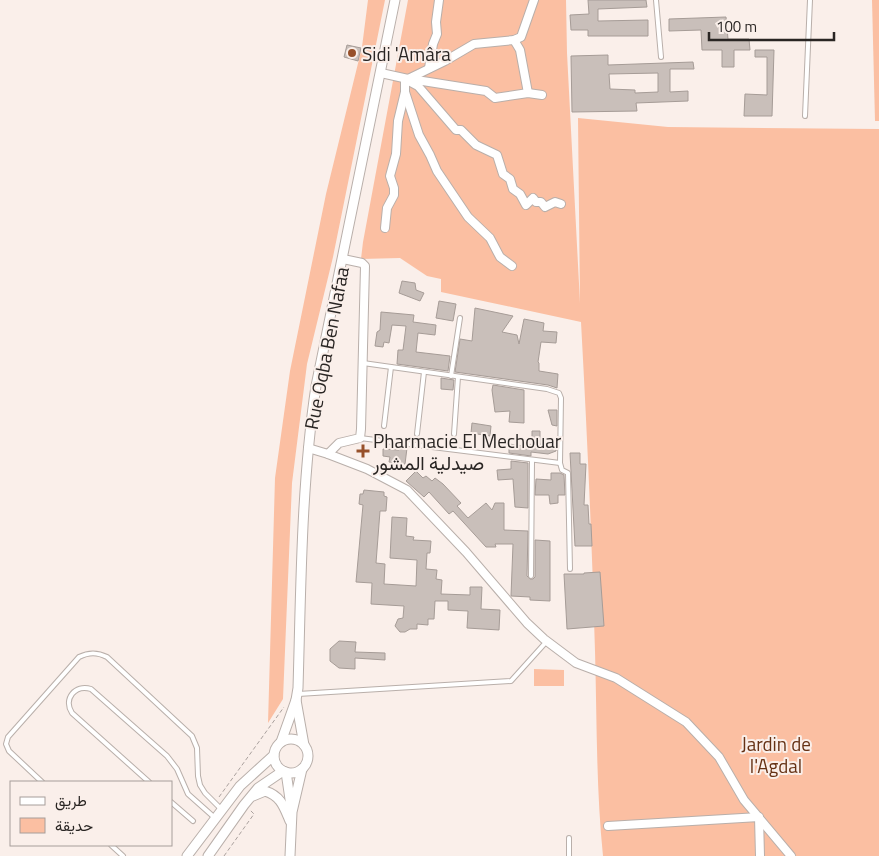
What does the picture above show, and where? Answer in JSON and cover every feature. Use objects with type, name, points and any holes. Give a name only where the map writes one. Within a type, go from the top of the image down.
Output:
[{"type":"street","name":"Rue Oqba Ben Nafaa","points":[[304,745],[296,697],[308,448],[316,386],[395,0]]},
{"type":"street","points":[[429,68],[433,44],[437,34],[436,22],[439,0]]},
{"type":"street","points":[[407,79],[445,61],[474,44],[514,40],[520,37],[534,0]]},
{"type":"street","points":[[514,40],[520,50],[528,92]]},
{"type":"street","points":[[381,73],[407,79],[486,91],[495,98],[528,92],[542,95]]},
{"type":"street","points":[[385,228],[387,208],[394,195],[390,176],[396,154],[398,121],[406,92],[407,79]]},
{"type":"street","points":[[407,79],[418,86],[456,130],[461,130],[476,145],[497,155],[503,174],[510,179],[513,189],[520,194],[526,205],[533,198],[536,202],[541,202],[545,207],[555,202],[561,204]]},
{"type":"street","points":[[406,92],[419,135],[437,171],[468,217],[490,238],[500,257],[512,266]]},
{"type":"street","points":[[328,454],[339,443],[360,438],[365,266],[362,263],[343,259]]},
{"type":"street","points":[[308,448],[328,454],[388,479],[406,490],[466,552],[528,623],[547,641],[576,663],[597,673],[616,678],[686,722],[719,757],[744,800],[791,856]]},
{"type":"street","name":"Rue Oqba Ben Nafaa","points":[[281,742],[296,697]]},
{"type":"street","points":[[290,856],[292,812],[285,772],[276,764],[274,755],[276,748],[281,742],[286,740],[295,740],[304,745],[308,754],[308,760],[302,769],[292,812]]},
{"type":"street","points":[[187,856],[216,818],[218,807],[274,755]]},
{"type":"street","points":[[208,856],[258,788],[285,772],[296,772],[302,769]]},
{"type":"street","points":[[250,797],[265,791],[276,796],[282,802],[292,824]]},
{"type":"street","points":[[608,826],[759,817]]},
{"type":"street","points":[[759,817],[760,856]]},
{"type":"lane","points":[[656,0],[661,57]]},
{"type":"lane","points":[[805,116],[810,0]]},
{"type":"lane","points":[[451,376],[460,318]]},
{"type":"lane","points":[[363,363],[547,389],[559,393],[561,398],[560,464],[562,470],[568,473],[570,569]]},
{"type":"lane","points":[[384,426],[391,367]]},
{"type":"lane","points":[[417,434],[424,372]]},
{"type":"lane","points":[[454,434],[458,377]]},
{"type":"lane","points":[[360,438],[560,464]]},
{"type":"lane","points":[[532,461],[532,576]]},
{"type":"lane","points":[[296,697],[308,694],[511,681],[547,641]]},
{"type":"lane","points":[[41,781],[9,751],[6,744],[8,736],[79,657],[96,653],[107,658],[188,731],[197,748],[200,785],[218,807]]},
{"type":"lane","points":[[149,781],[72,713],[68,704],[76,690],[91,689],[167,756],[178,769],[188,794],[216,818]]},
{"type":"lane","points":[[172,803],[193,821]]},
{"type":"lane","points":[[569,838],[569,856]]},
{"type":"lane","points":[[112,846],[123,856]]},
{"type":"path","points":[[218,807],[287,703]]},
{"type":"path","points":[[224,856],[254,814],[244,805]]},
{"type":"green space","points":[[368,0],[385,0],[333,257],[307,364],[292,483],[283,699],[268,723],[275,478],[290,371],[326,194],[362,47]]},
{"type":"green space","name":"Jardin de l'Agdal","points":[[408,0],[566,0],[580,303],[578,118],[668,127],[879,129],[879,856],[603,856],[598,779],[592,569],[581,322],[441,292],[441,279],[427,276],[400,258],[361,259]]},
{"type":"green space","points":[[872,0],[879,0],[879,121],[875,121]]},
{"type":"green space","points":[[534,669],[564,670],[564,686],[534,686]]},
{"type":"building","points":[[588,0],[646,0],[647,7],[598,9],[598,21],[648,20],[648,36],[588,36],[588,30],[571,30],[570,15],[589,14]]},
{"type":"building","points":[[726,17],[728,39],[749,39],[750,50],[734,50],[734,67],[722,67],[722,50],[702,50],[701,30],[669,31],[669,19]]},
{"type":"building","name":"Sidi 'Amâra","points":[[347,45],[361,48],[358,61],[344,57]]},
{"type":"building","points":[[755,50],[774,50],[772,116],[744,116],[745,94],[767,95],[767,57],[755,57]]},
{"type":"building","points":[[608,55],[608,65],[693,62],[694,69],[670,69],[670,92],[688,91],[688,101],[636,103],[637,111],[572,112],[571,56]],"holes":[[[658,73],[658,92],[635,93],[635,90],[610,89],[609,74]]]},
{"type":"building","points":[[402,281],[415,283],[416,290],[424,293],[420,301],[399,293]]},
{"type":"building","points":[[439,301],[456,304],[453,321],[436,318]]},
{"type":"building","points":[[475,308],[513,316],[502,332],[517,335],[519,344],[524,319],[544,323],[543,331],[557,332],[556,343],[541,342],[538,362],[539,371],[558,374],[557,388],[548,385],[455,372],[460,339],[472,341]]},
{"type":"building","points":[[381,312],[414,315],[413,322],[436,325],[435,335],[418,333],[416,352],[450,356],[448,371],[397,364],[398,350],[403,350],[406,326],[392,325],[389,343],[384,342],[383,347],[375,346],[377,332],[380,330]]},
{"type":"building","points":[[441,378],[454,380],[453,390],[441,389]]},
{"type":"building","points":[[493,385],[524,390],[524,423],[509,422],[510,411],[495,412]]},
{"type":"building","points":[[548,410],[557,410],[557,426],[552,425]]},
{"type":"building","points":[[472,423],[491,426],[490,436],[471,433]]},
{"type":"building","points":[[532,431],[540,431],[540,444],[557,445],[556,451],[548,454],[531,452],[531,456],[509,453],[509,444],[524,446],[532,444]]},
{"type":"building","points":[[399,447],[407,448],[405,464],[389,462],[390,457],[383,456],[383,449],[399,450]]},
{"type":"building","points":[[570,453],[580,453],[580,464],[586,464],[584,505],[588,505],[592,546],[575,546]]},
{"type":"building","points":[[511,461],[528,463],[528,508],[515,507],[513,479],[498,480],[497,470],[511,469]]},
{"type":"building","points":[[416,471],[423,478],[426,476],[432,481],[435,478],[443,484],[461,503],[457,506],[468,518],[486,503],[492,510],[495,503],[504,503],[504,530],[528,531],[527,576],[530,579],[535,577],[535,540],[550,541],[550,601],[530,600],[530,597],[511,596],[513,544],[495,544],[496,547],[486,547],[453,511],[449,514],[429,492],[424,497],[406,481]]},
{"type":"building","points":[[551,473],[564,475],[565,495],[558,495],[558,503],[550,504],[549,495],[535,495],[536,479],[551,480]]},
{"type":"building","points":[[364,490],[384,492],[384,496],[387,497],[386,511],[380,511],[376,563],[385,564],[384,584],[416,586],[417,560],[390,558],[392,517],[407,518],[406,536],[414,537],[413,540],[431,541],[430,553],[427,553],[426,569],[437,570],[436,579],[442,580],[441,594],[470,595],[470,587],[482,587],[481,609],[500,610],[499,630],[467,628],[468,611],[448,610],[448,601],[435,601],[434,619],[428,619],[428,625],[417,624],[417,629],[400,632],[395,626],[398,619],[403,618],[404,606],[371,604],[372,583],[356,582],[363,505],[359,504],[360,494],[363,494]]},
{"type":"building","points":[[600,572],[604,626],[567,629],[564,574]]},
{"type":"building","points":[[339,641],[356,642],[355,652],[385,653],[385,660],[355,658],[355,669],[339,668],[330,661],[330,649]]},
{"type":"place","name":"Sidi 'Amâra","points":[[352,53]]},
{"type":"place","name":"Pharmacie El Mechouar صيدلية المشور","points":[[363,451]]}]
